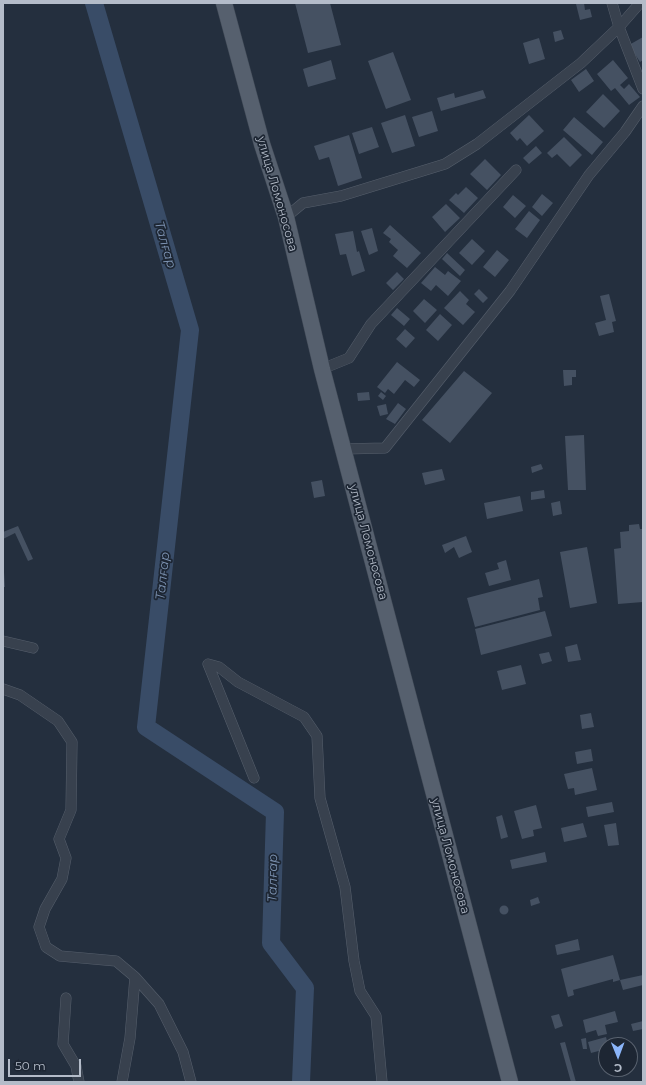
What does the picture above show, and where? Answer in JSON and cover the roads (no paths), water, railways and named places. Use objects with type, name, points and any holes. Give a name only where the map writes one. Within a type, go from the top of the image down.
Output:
[{"type":"main road","name":"улица Ломоносова","points":[[224,3],[262,144],[286,216],[322,369],[510,1082]]},
{"type":"street","points":[[612,3],[618,27],[643,89]]},
{"type":"street","points":[[286,216],[303,203],[341,196],[445,164],[477,144],[581,63],[640,3]]},
{"type":"street","points":[[343,449],[385,448],[510,291],[589,175],[625,132],[643,106]]},
{"type":"street","points":[[322,369],[349,358],[371,324],[516,170]]},
{"type":"street","points":[[3,641],[34,648]]},
{"type":"street","points":[[254,778],[208,664],[219,667],[238,682],[304,717],[317,736],[320,798],[345,887],[354,961],[360,991],[376,1016],[382,1082]]},
{"type":"street","points":[[3,690],[20,695],[58,721],[72,742],[71,810],[59,839],[66,858],[62,879],[45,909],[39,928],[46,947],[60,956],[116,961],[135,977],[159,1004],[183,1052],[191,1082]]},
{"type":"street","points":[[122,1082],[130,1038],[135,977]]},
{"type":"street","points":[[66,998],[64,1044],[76,1066],[79,1082]]},
{"type":"waterway","name":"Талғар","points":[[94,3],[190,330],[146,727],[275,812],[271,943],[305,988],[301,1082]]}]
